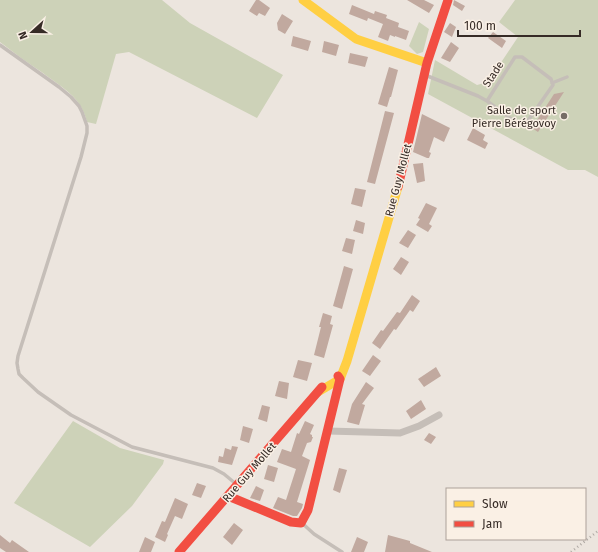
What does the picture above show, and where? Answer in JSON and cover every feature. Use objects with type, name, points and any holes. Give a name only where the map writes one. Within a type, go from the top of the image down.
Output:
[{"type":"street","points":[[303,0],[356,39],[427,63]]},
{"type":"street","name":"Rue Guy Mollet","points":[[179,552],[318,392],[338,376],[347,361],[399,182],[427,63],[448,0]]},
{"type":"street","name":"Rue Guy Mollet","points":[[301,523],[308,510],[328,431],[338,376]]},
{"type":"street","points":[[328,431],[400,433],[419,426],[439,415]]},
{"type":"street","points":[[228,496],[290,522],[301,523]]},
{"type":"lane","points":[[0,45],[71,97],[82,112],[87,126],[87,133],[81,156],[18,356],[17,363],[19,374],[38,392],[71,415],[132,447],[213,468],[224,474],[237,485]]},
{"type":"lane","name":"Stade","points":[[424,74],[486,101],[518,124],[527,122],[553,86],[551,79],[522,57],[515,57],[486,101]]},
{"type":"lane","points":[[552,83],[567,77]]},
{"type":"lane","points":[[301,523],[314,534],[342,552]]},
{"type":"green space","points":[[0,0],[162,0],[190,23],[283,75],[257,118],[129,52],[116,54],[96,124],[87,122],[80,105],[70,93],[0,42]]},
{"type":"green space","points":[[515,0],[598,0],[598,177],[585,170],[568,170],[428,94],[435,60],[477,85],[488,82],[518,37],[499,22]]},
{"type":"green space","points":[[419,22],[429,29],[423,52],[417,54],[409,46]]},
{"type":"green space","points":[[73,421],[120,448],[164,460],[163,464],[132,506],[90,547],[14,503]]},
{"type":"building","points":[[256,0],[259,0],[270,8],[265,16],[259,13],[257,16],[249,11]]},
{"type":"building","points":[[407,0],[424,0],[434,5],[429,13]]},
{"type":"building","points":[[454,0],[465,6],[462,11],[453,5]]},
{"type":"building","points":[[352,5],[374,14],[375,11],[387,15],[386,18],[399,23],[398,27],[409,31],[406,40],[390,35],[388,41],[378,37],[383,24],[368,18],[367,21],[349,14]]},
{"type":"building","points":[[282,14],[293,21],[285,34],[278,30],[277,23]]},
{"type":"building","points":[[450,23],[456,27],[452,37],[444,32]]},
{"type":"building","points":[[493,32],[506,41],[502,48],[488,38]]},
{"type":"building","points":[[293,36],[311,41],[308,51],[291,46]]},
{"type":"building","points":[[324,41],[339,45],[336,56],[322,52]]},
{"type":"building","points":[[451,42],[459,48],[450,62],[441,58]]},
{"type":"building","points":[[350,53],[368,57],[365,67],[348,63]]},
{"type":"building","points":[[389,67],[398,70],[387,107],[378,104]]},
{"type":"building","points":[[564,92],[538,132],[532,128],[554,94]]},
{"type":"building","points":[[385,111],[394,113],[375,184],[367,182]]},
{"type":"building","points":[[422,114],[450,128],[444,142],[434,137],[429,152],[431,153],[429,158],[413,152]]},
{"type":"building","points":[[473,128],[485,135],[483,140],[488,143],[485,149],[467,140]]},
{"type":"building","points":[[423,163],[425,181],[417,183],[413,164]]},
{"type":"building","points":[[355,188],[366,190],[362,207],[351,204]]},
{"type":"building","points":[[426,203],[437,208],[429,224],[432,226],[428,232],[416,225]]},
{"type":"building","points":[[356,220],[365,223],[363,234],[353,231]]},
{"type":"building","points":[[408,230],[416,235],[408,248],[399,243]]},
{"type":"building","points":[[346,238],[355,240],[352,254],[342,251]]},
{"type":"building","points":[[401,257],[409,262],[401,275],[393,269]]},
{"type":"building","points":[[344,266],[353,269],[342,309],[333,306]]},
{"type":"building","points":[[412,295],[420,301],[413,312],[410,310],[396,330],[394,329],[380,349],[372,343],[397,312],[400,313]]},
{"type":"building","points":[[323,313],[332,316],[330,324],[333,325],[324,358],[314,355]]},
{"type":"building","points":[[373,355],[381,361],[370,376],[362,371]]},
{"type":"building","points":[[298,360],[312,363],[307,381],[293,377]]},
{"type":"building","points":[[436,367],[441,376],[424,387],[418,379]]},
{"type":"building","points":[[279,381],[289,383],[287,399],[275,396]]},
{"type":"building","points":[[366,382],[374,388],[362,404],[365,405],[359,425],[347,422],[352,404]]},
{"type":"building","points":[[421,400],[426,409],[411,419],[406,411]]},
{"type":"building","points":[[262,405],[270,407],[267,422],[258,419]]},
{"type":"building","points":[[305,421],[314,425],[310,434],[313,437],[311,442],[307,443],[302,456],[310,460],[297,502],[303,504],[302,508],[297,516],[293,516],[273,508],[278,497],[286,500],[296,469],[277,462],[282,449],[291,452],[297,433],[299,434]]},
{"type":"building","points":[[243,426],[253,429],[249,443],[240,440]]},
{"type":"building","points":[[429,433],[436,437],[431,444],[424,440]]},
{"type":"building","points":[[232,446],[238,447],[232,465],[218,462],[219,456],[223,457],[225,448],[231,450]]},
{"type":"building","points":[[268,465],[278,468],[274,482],[264,479]]},
{"type":"building","points":[[339,468],[347,470],[340,493],[333,490]]},
{"type":"building","points":[[197,483],[206,486],[201,498],[192,495]]},
{"type":"building","points":[[256,486],[264,490],[260,501],[250,498]]},
{"type":"building","points":[[175,498],[188,504],[182,519],[175,516],[165,542],[155,537],[162,521],[165,522]]},
{"type":"building","points":[[234,523],[243,530],[232,545],[223,537]]},
{"type":"building","points":[[0,535],[10,543],[12,540],[29,552],[6,552],[0,548]]},
{"type":"building","points":[[388,535],[410,541],[410,543],[432,552],[385,552]]},
{"type":"building","points":[[145,537],[155,542],[151,552],[139,552]]},
{"type":"building","points":[[357,537],[368,542],[364,552],[351,552]]},
{"type":"railway","points":[[571,552],[598,531]]},
{"type":"traffic: slow","points":[[303,0],[356,39],[427,63]]},
{"type":"traffic: slow","points":[[318,392],[340,379],[347,361],[398,187]]},
{"type":"traffic: jam","points":[[398,187],[427,63],[448,0]]},
{"type":"traffic: jam","points":[[228,496],[291,522],[301,523],[308,510],[340,379],[338,376]]},
{"type":"traffic: jam","points":[[179,552],[322,387]]},
{"type":"place","name":"Salle de sport Pierre Bérégovoy","points":[[564,116]]}]
